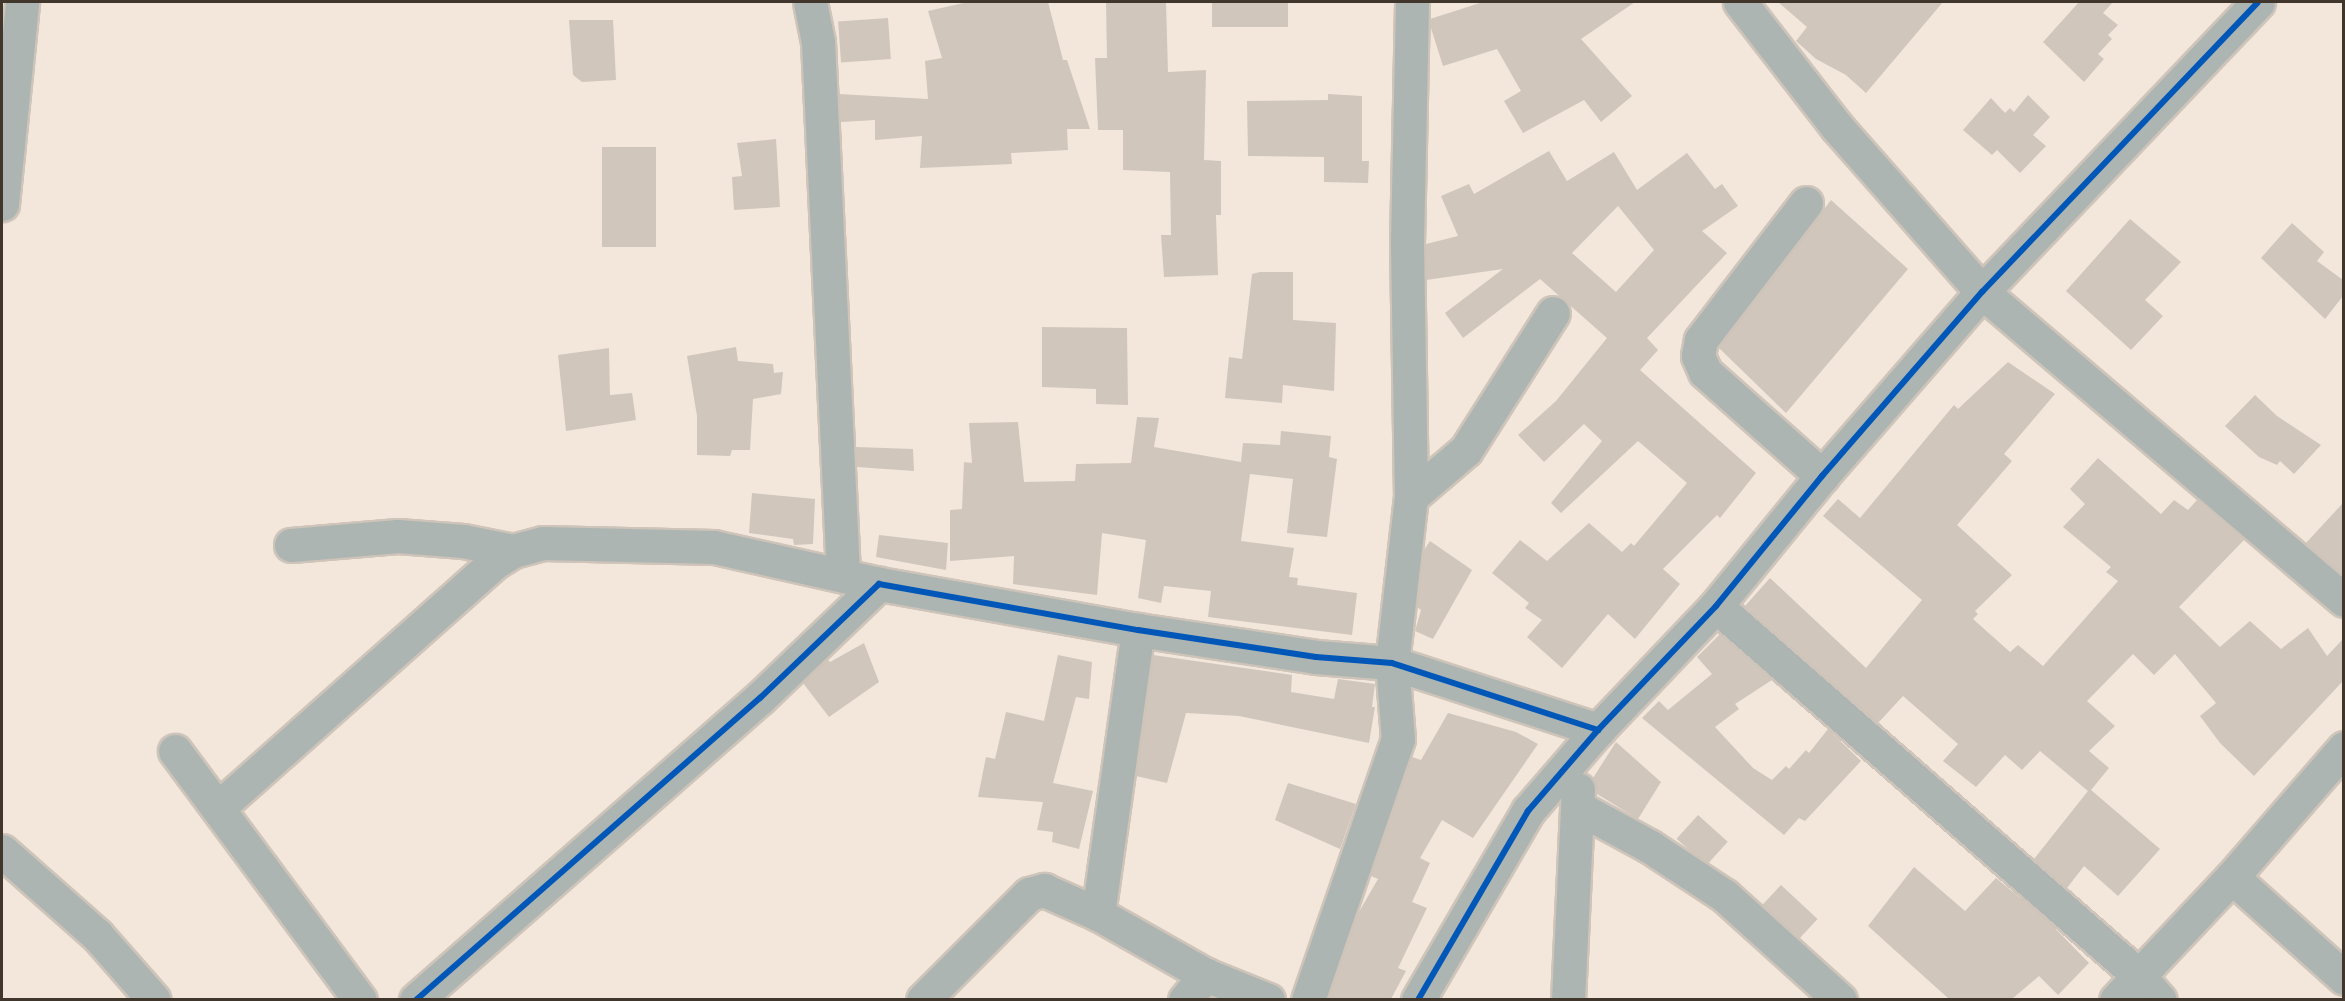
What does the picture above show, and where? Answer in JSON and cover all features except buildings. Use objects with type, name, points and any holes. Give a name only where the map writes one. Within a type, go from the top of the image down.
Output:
[{"type":"street","points":[[2,204],[22,2]]},
{"type":"street","points":[[810,2],[818,42],[843,575]]},
{"type":"street","points":[[1308,999],[1398,739],[1392,663],[1411,497],[1407,243],[1412,2]]},
{"type":"street","points":[[1740,2],[1837,127],[1982,292],[2343,600]]},
{"type":"street","points":[[1418,999],[1528,811],[1598,730],[1716,606],[1822,476],[1982,292],[2258,2]]},
{"type":"street","points":[[1806,203],[1701,340],[1698,357],[1705,372],[1822,476]]},
{"type":"street","points":[[1411,497],[1466,450],[1553,313]]},
{"type":"street","points":[[291,545],[398,536],[463,541],[513,551]]},
{"type":"street","points":[[218,808],[495,562],[513,551],[543,543],[714,546],[879,584],[1138,630],[1316,657],[1392,663],[1598,730]]},
{"type":"street","points":[[416,999],[760,698],[879,584]]},
{"type":"street","points":[[1716,606],[2138,975],[2160,999]]},
{"type":"street","points":[[1098,914],[1138,630]]},
{"type":"street","points":[[2116,999],[2232,877],[2343,748]]},
{"type":"street","points":[[175,751],[360,999]]},
{"type":"street","points":[[1568,999],[1579,808],[1577,755]]},
{"type":"street","points":[[1579,808],[1649,846],[1725,897],[1840,999]]},
{"type":"street","points":[[2,851],[97,935],[154,999]]},
{"type":"street","points":[[2232,877],[2343,978]]},
{"type":"street","points":[[923,999],[1035,890],[1044,890],[1098,914],[1206,975],[1268,999]]},
{"type":"street","points":[[1185,999],[1206,975]]},
{"type":"cycle path","points":[[1418,1000],[1528,811],[1598,730],[1716,606],[1822,476],[1982,292],[2258,2]]},
{"type":"cycle path","points":[[416,1000],[760,698],[879,584],[1138,630],[1316,657],[1392,663],[1598,730]]}]
